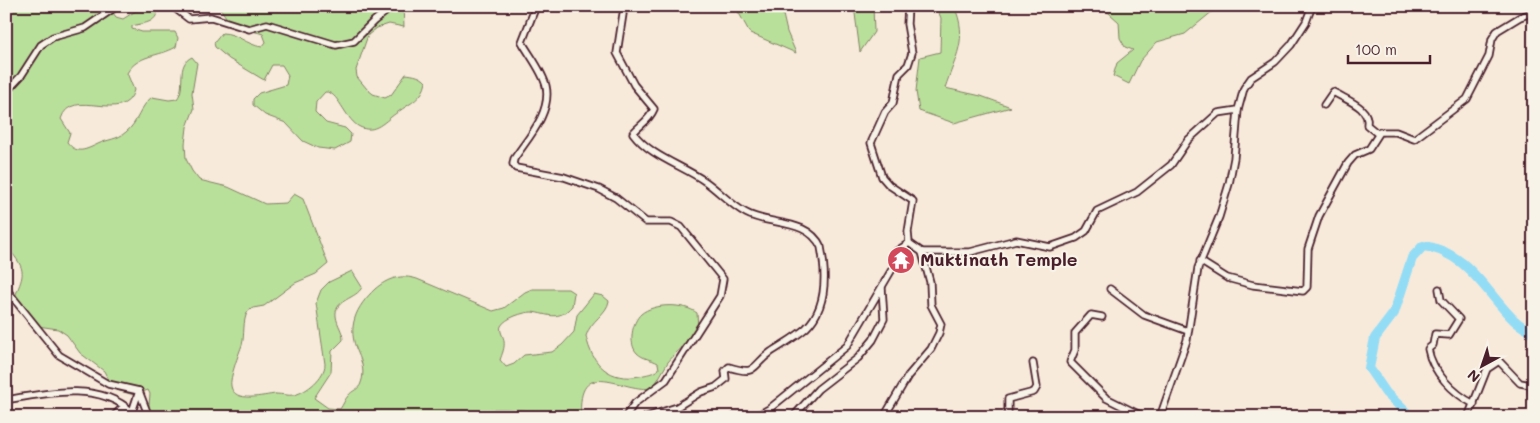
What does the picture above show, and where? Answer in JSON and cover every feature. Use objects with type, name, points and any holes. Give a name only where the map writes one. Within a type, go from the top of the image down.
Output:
[{"type":"street","points":[[6,92],[21,76],[41,45],[53,37],[85,28],[117,6]]},
{"type":"street","points":[[172,6],[189,19],[211,17],[249,29],[267,24],[336,45],[354,42],[374,21],[393,6]]},
{"type":"street","points":[[536,6],[522,42],[546,85],[547,93],[539,123],[513,164],[520,170],[564,178],[599,190],[616,198],[646,222],[671,222],[680,227],[723,279],[720,296],[666,380],[635,403],[624,417]]},
{"type":"street","points":[[908,6],[907,24],[912,53],[908,65],[899,74],[892,103],[885,112],[871,143],[882,177],[889,185],[914,201],[908,232],[909,243]]},
{"type":"street","points":[[1160,417],[1172,386],[1188,330],[1200,260],[1219,217],[1229,184],[1238,110],[1247,84],[1255,74],[1274,62],[1291,45],[1306,22],[1312,6]]},
{"type":"street","points":[[1200,260],[1228,278],[1253,286],[1303,291],[1307,287],[1308,281],[1308,249],[1318,216],[1348,163],[1355,155],[1369,149],[1378,134],[1387,130],[1414,139],[1462,104],[1489,56],[1492,39],[1497,32],[1520,16],[1534,12]]},
{"type":"street","points":[[623,14],[617,53],[634,85],[654,109],[650,119],[632,133],[641,144],[701,179],[748,214],[800,228],[810,233],[821,247],[826,287],[808,327],[766,355],[752,370],[746,372],[729,367],[725,371],[726,379],[716,387],[701,392],[677,407],[646,417]]},
{"type":"street","points":[[1324,105],[1329,95],[1333,92],[1337,94],[1360,108],[1366,114],[1368,126],[1378,134]]},
{"type":"street","points":[[909,243],[922,252],[970,252],[1016,240],[1050,247],[1076,238],[1086,231],[1097,211],[1137,192],[1171,166],[1188,140],[1218,113],[1238,110]]},
{"type":"street","points":[[734,417],[760,414],[769,409],[847,346],[894,266],[897,252],[909,243]]},
{"type":"street","points":[[884,417],[908,376],[931,349],[939,333],[941,324],[930,305],[930,282],[922,252]]},
{"type":"street","points":[[793,417],[818,389],[858,358],[873,340],[884,319],[882,288]]},
{"type":"street","points":[[6,289],[59,355],[108,384],[138,391]]},
{"type":"street","points":[[1110,289],[1144,315],[1188,330]]},
{"type":"street","points":[[1439,289],[1441,300],[1459,319],[1450,335],[1435,334],[1433,345],[1428,349],[1430,359],[1459,397],[1474,404]]},
{"type":"street","points":[[1102,317],[1091,316],[1075,334],[1075,350],[1070,362],[1106,398],[1144,417]]},
{"type":"street","points":[[1468,417],[1487,369],[1500,361],[1520,383],[1531,385],[1533,398]]},
{"type":"street","points":[[1008,417],[1008,399],[1034,392],[1036,387],[1033,363]]},
{"type":"street","points":[[132,412],[138,391]]},
{"type":"street","points":[[138,391],[148,417]]},
{"type":"street","points":[[6,400],[41,394],[92,392],[132,412]]},
{"type":"street","points":[[112,417],[121,409],[132,412]]},
{"type":"green space","points":[[6,6],[108,6],[116,17],[123,19],[142,7],[148,7],[157,14],[153,20],[132,26],[132,29],[142,32],[175,32],[178,38],[176,47],[137,62],[127,73],[134,90],[129,100],[120,105],[86,104],[75,105],[67,109],[61,119],[70,133],[67,142],[74,149],[85,149],[123,135],[152,97],[169,100],[177,99],[180,94],[182,70],[187,61],[192,57],[197,63],[192,93],[194,109],[187,127],[185,144],[186,159],[199,180],[228,187],[265,204],[286,203],[294,194],[303,199],[328,264],[316,274],[295,283],[264,306],[248,311],[245,319],[242,345],[231,378],[233,392],[238,395],[257,397],[276,394],[294,395],[310,387],[319,379],[325,364],[316,303],[321,290],[329,282],[352,271],[362,287],[336,310],[343,340],[332,351],[331,372],[314,398],[328,408],[340,409],[350,394],[360,385],[362,379],[362,364],[353,335],[353,326],[358,310],[375,289],[395,278],[417,279],[493,311],[504,308],[532,289],[568,289],[574,293],[572,306],[562,314],[553,316],[529,312],[515,316],[503,323],[501,330],[504,346],[500,360],[506,367],[514,364],[524,355],[552,352],[562,345],[574,332],[577,315],[594,294],[603,296],[609,301],[608,306],[591,326],[586,336],[598,363],[611,374],[629,377],[640,376],[650,374],[659,369],[658,363],[644,358],[634,349],[632,339],[633,327],[641,314],[647,310],[661,306],[685,307],[697,313],[698,328],[668,362],[653,388],[641,388],[604,381],[594,381],[586,386],[581,398],[581,417],[548,417],[534,411],[494,409],[484,417],[148,417],[150,394],[148,390],[134,395],[113,389],[104,371],[80,353],[67,335],[58,329],[38,326],[15,297],[20,284],[22,270],[12,253],[6,253]]},
{"type":"green space","points":[[219,6],[403,6],[404,27],[389,24],[377,28],[368,35],[356,70],[357,77],[373,94],[385,98],[391,95],[406,74],[415,75],[426,82],[422,93],[380,126],[364,129],[353,122],[334,96],[325,92],[316,102],[315,112],[326,123],[345,128],[351,134],[350,142],[335,150],[318,148],[303,141],[286,123],[265,115],[253,105],[253,99],[259,93],[286,85],[288,75],[282,65],[272,65],[264,80],[229,59],[215,47],[214,43],[222,33],[232,35],[257,46],[262,47],[266,42],[263,34],[237,27],[233,24]]},
{"type":"green space","points":[[735,6],[781,6],[787,32],[796,53],[750,33]]},
{"type":"green space","points":[[854,6],[873,6],[874,32],[860,52]]},
{"type":"green space","points":[[936,6],[954,6],[960,28],[959,48],[945,88],[981,96],[1011,107],[954,123],[919,111],[916,91],[920,57],[940,52],[941,18]]},
{"type":"green space","points":[[1097,6],[1219,6],[1185,34],[1157,42],[1140,61],[1129,84],[1113,76],[1117,63],[1133,50],[1125,47],[1120,38],[1119,22]]},
{"type":"waterway","points":[[1408,417],[1407,413],[1386,393],[1369,368],[1375,338],[1394,313],[1412,258],[1423,246],[1452,256],[1464,264],[1514,320],[1534,334]]},
{"type":"place","name":"Muktinath Temple","points":[[901,260]]}]
